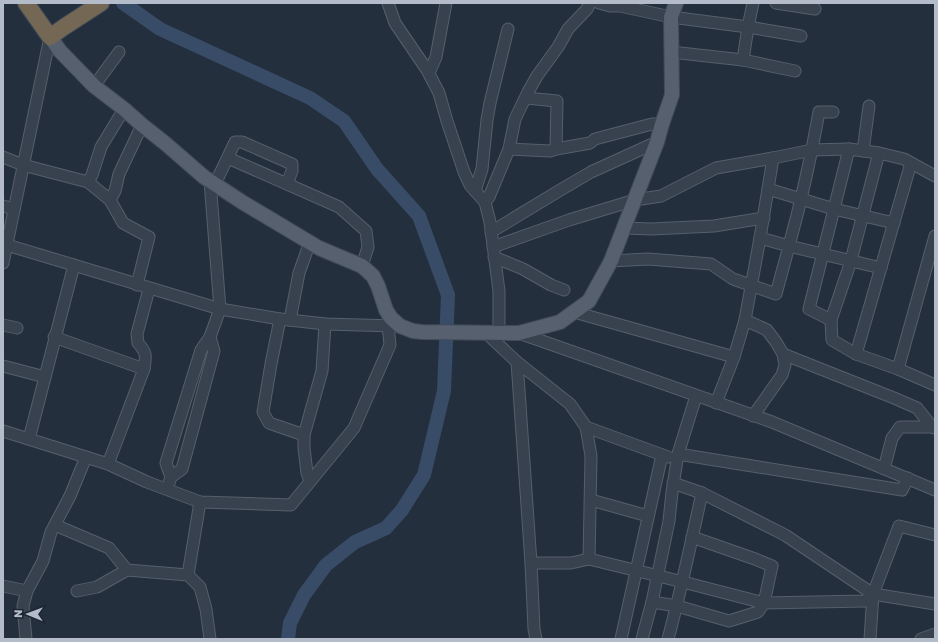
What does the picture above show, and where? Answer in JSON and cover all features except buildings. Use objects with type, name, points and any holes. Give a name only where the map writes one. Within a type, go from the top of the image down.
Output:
[{"type":"highway","points":[[26,3],[50,37],[64,26],[101,3]]},
{"type":"main road","points":[[50,37],[60,51],[94,86],[124,109],[142,126],[166,144],[204,177],[242,202],[319,248],[362,266],[373,276],[394,326],[417,332],[518,333],[560,322],[590,302],[611,261],[657,142],[672,95],[672,17],[676,3]]},
{"type":"street","points":[[388,3],[395,23],[429,73],[439,93],[446,121],[470,186],[485,202],[491,232],[499,291],[486,333],[517,362],[570,404],[586,427],[591,456],[589,559]]},
{"type":"street","points":[[429,73],[436,57],[446,3]]},
{"type":"street","points":[[485,202],[489,197],[508,149],[515,119],[537,76],[558,47],[568,29],[587,9],[590,3]]},
{"type":"street","points":[[599,3],[610,6],[621,4],[672,17],[748,27],[800,36]]},
{"type":"street","points":[[743,60],[753,3]]},
{"type":"street","points":[[776,3],[815,9]]},
{"type":"street","points":[[475,191],[482,168],[490,103],[508,29]]},
{"type":"street","points":[[3,263],[7,245],[8,208],[23,165],[50,37]]},
{"type":"street","points":[[94,86],[119,52]]},
{"type":"street","points":[[672,52],[743,60],[795,70]]},
{"type":"street","points":[[526,98],[557,100],[556,149]]},
{"type":"street","points":[[863,151],[869,106]]},
{"type":"street","points":[[88,182],[92,175],[101,147],[124,109]]},
{"type":"street","points":[[611,261],[648,258],[711,264],[733,279],[776,294],[801,199],[819,112],[833,112]]},
{"type":"street","points":[[508,149],[550,151],[590,143],[595,139],[652,124],[662,124]]},
{"type":"street","points":[[110,200],[115,191],[119,174],[142,126]]},
{"type":"street","points":[[167,490],[171,477],[166,463],[201,350],[210,337],[220,309],[213,182],[228,158],[235,142],[242,142],[292,164],[292,172],[287,184]]},
{"type":"street","points":[[491,232],[592,172],[657,142]]},
{"type":"street","points":[[832,320],[810,309],[849,149]]},
{"type":"street","points":[[494,252],[569,220],[635,200],[661,196],[716,168],[812,150],[849,149],[879,153],[904,159],[935,176]]},
{"type":"street","points":[[879,153],[851,261],[832,320],[832,340],[856,354],[898,369],[935,385]]},
{"type":"street","points":[[3,158],[23,165],[88,182],[110,200],[123,223],[148,237],[136,285]]},
{"type":"street","points":[[228,158],[339,207],[366,231],[368,247],[362,266]]},
{"type":"street","points":[[716,403],[734,357],[745,320],[764,218],[773,158]]},
{"type":"street","points":[[856,354],[911,163]]},
{"type":"street","points":[[768,189],[834,209],[894,223]]},
{"type":"street","points":[[624,228],[651,229],[714,226],[764,218]]},
{"type":"street","points":[[898,369],[935,236]]},
{"type":"street","points":[[760,238],[881,268]]},
{"type":"street","points":[[304,434],[269,423],[263,412],[271,364],[310,242]]},
{"type":"street","points":[[3,431],[108,464],[147,482],[200,502],[291,505],[354,428],[390,345],[394,326],[325,324],[285,320],[220,309],[7,245]]},
{"type":"street","points":[[494,252],[551,285],[564,290]]},
{"type":"street","points":[[29,439],[54,337],[74,265]]},
{"type":"street","points":[[108,464],[144,369],[146,356],[144,349],[138,343],[138,334],[149,288]]},
{"type":"street","points":[[574,312],[734,357]]},
{"type":"street","points":[[745,320],[767,330],[783,354],[785,365],[778,382],[753,416]]},
{"type":"street","points":[[310,481],[307,473],[304,434],[322,371],[325,324]]},
{"type":"street","points":[[3,325],[17,328]]},
{"type":"street","points":[[518,333],[772,422],[935,490]]},
{"type":"street","points":[[54,337],[144,369]]},
{"type":"street","points":[[171,477],[182,469],[214,351],[210,337]]},
{"type":"street","points":[[783,354],[917,408],[934,428]]},
{"type":"street","points":[[517,362],[534,629],[536,639]]},
{"type":"street","points":[[3,366],[45,377]]},
{"type":"street","points":[[642,639],[658,576],[669,521],[673,483],[678,457],[696,396]]},
{"type":"street","points":[[882,468],[885,465],[892,438],[900,426],[934,428]]},
{"type":"street","points":[[586,427],[662,455],[902,490],[908,478]]},
{"type":"street","points":[[621,639],[662,455]]},
{"type":"street","points":[[26,639],[23,606],[27,591],[43,561],[51,532],[70,496],[86,457]]},
{"type":"street","points":[[673,483],[702,493],[785,535],[874,594],[935,604]]},
{"type":"street","points":[[668,639],[683,582],[702,493]]},
{"type":"street","points":[[591,500],[648,516]]},
{"type":"street","points":[[188,575],[200,502]]},
{"type":"street","points":[[55,525],[109,548],[127,570]]},
{"type":"street","points":[[870,639],[874,594],[899,526],[935,535]]},
{"type":"street","points":[[652,602],[677,606],[729,621],[758,612],[764,604],[772,566],[692,537]]},
{"type":"street","points":[[531,563],[571,563],[589,559],[637,570],[764,604],[865,601],[874,594]]},
{"type":"street","points":[[77,592],[97,587],[127,570],[188,575],[200,587],[206,609],[210,639]]},
{"type":"street","points":[[3,586],[27,591]]},
{"type":"street","points":[[921,639],[935,634]]},
{"type":"waterway","points":[[123,3],[160,29],[310,98],[344,121],[377,169],[419,216],[448,295],[444,391],[424,475],[402,510],[386,528],[355,542],[326,565],[304,595],[290,623],[288,639]]}]
